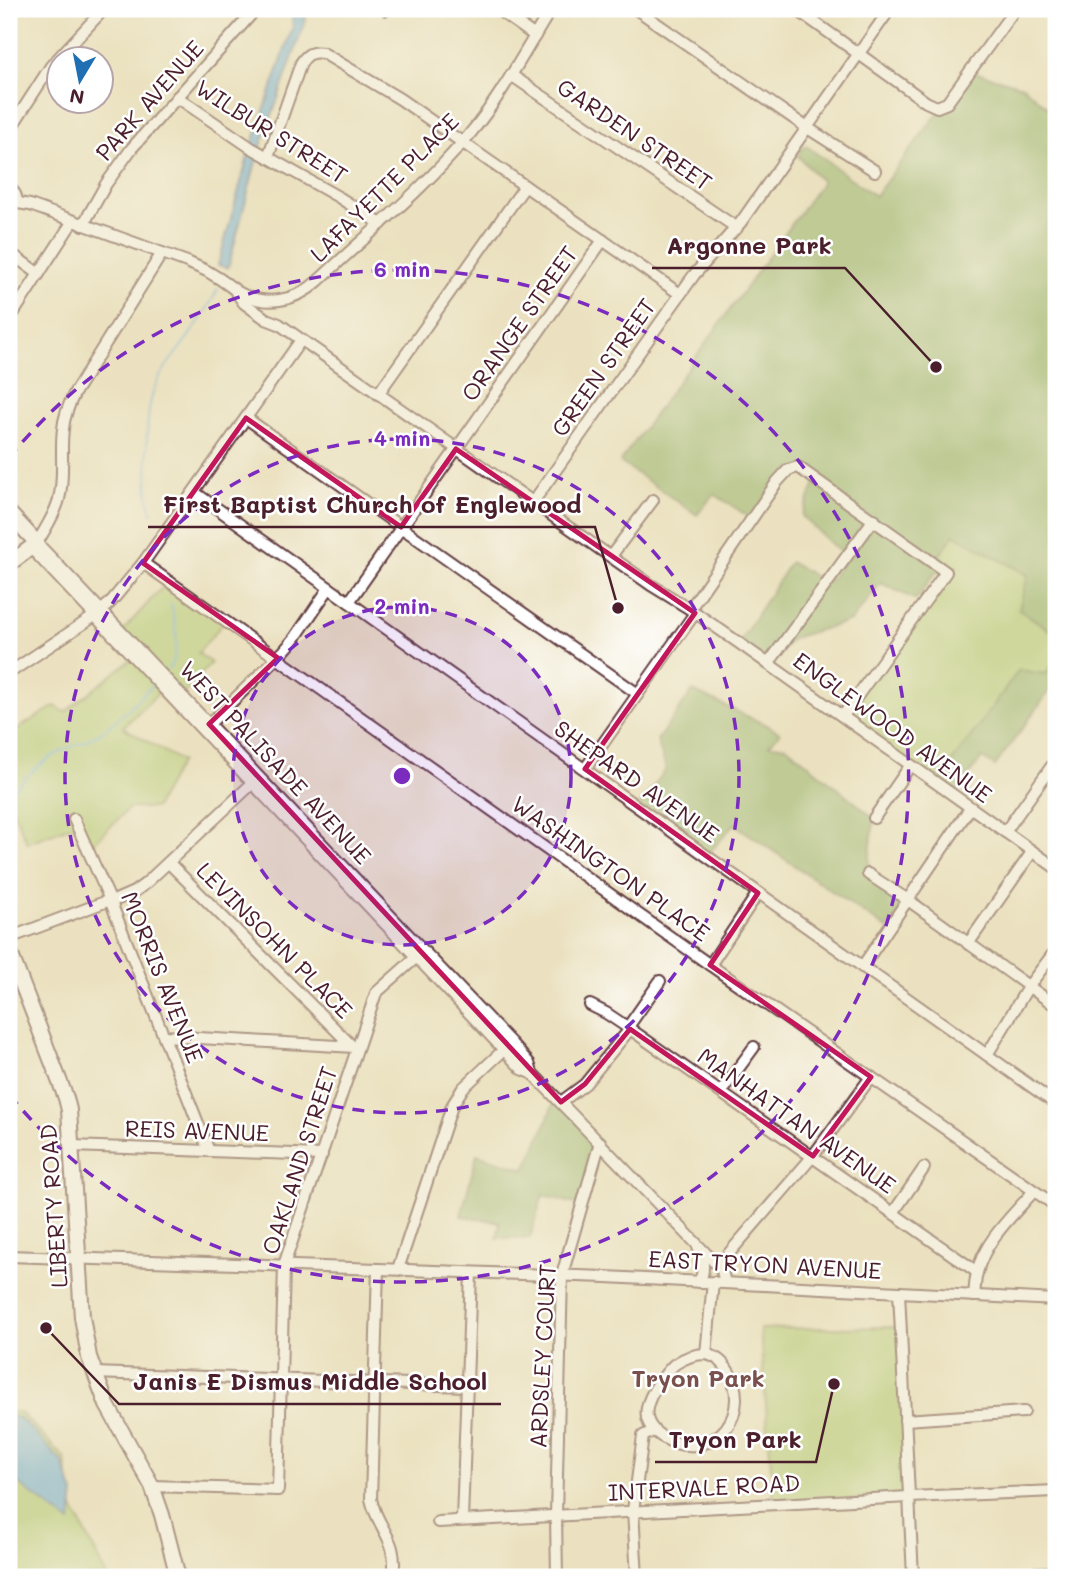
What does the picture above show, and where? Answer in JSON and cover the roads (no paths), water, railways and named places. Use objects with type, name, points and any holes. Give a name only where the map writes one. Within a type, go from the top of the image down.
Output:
[{"type":"main road","name":"WEST PALISADE AVENUE","points":[[9,513],[34,545]]},
{"type":"main road","name":"WEST PALISADE AVENUE","points":[[9,524],[34,545]]},
{"type":"main road","points":[[9,564],[34,545]]},
{"type":"main road","name":"LIBERTY ROAD","points":[[9,950],[69,1110],[82,1317],[94,1373],[107,1405],[152,1486],[178,1577]]},
{"type":"street","points":[[9,131],[51,66],[104,9]]},
{"type":"street","name":"PARK AVENUE","points":[[9,320],[118,166],[256,9]]},
{"type":"street","points":[[497,9],[535,36]]},
{"type":"street","name":"LAFAYETTE PLACE","points":[[273,301],[288,299],[311,287],[435,173],[492,105],[551,9]]},
{"type":"street","points":[[636,9],[806,127],[875,171]]},
{"type":"street","points":[[796,9],[937,107],[945,104],[1015,9]]},
{"type":"street","points":[[891,9],[899,9]]},
{"type":"street","name":"GREEN STREET","points":[[533,502],[680,294],[737,228],[891,9]]},
{"type":"street","points":[[267,156],[301,63],[306,55],[316,52],[330,57],[390,93],[680,294]]},
{"type":"street","name":"GARDEN STREET","points":[[511,75],[737,228]]},
{"type":"street","name":"WILBUR STREET","points":[[177,97],[250,147],[381,223]]},
{"type":"street","points":[[9,186],[15,194],[14,203],[30,205],[197,266],[254,299],[273,301],[274,316],[279,324]]},
{"type":"street","points":[[379,394],[525,186]]},
{"type":"street","name":"ORANGE STREET","points":[[349,602],[603,240]]},
{"type":"street","points":[[9,253],[39,274]]},
{"type":"street","points":[[34,545],[60,498],[63,426],[69,404],[162,253]]},
{"type":"street","name":"ENGLEWOOD AVENUE","points":[[234,289],[244,303],[266,319],[279,324],[651,585],[693,611],[1056,868]]},
{"type":"street","points":[[9,673],[99,613],[122,590],[301,340]]},
{"type":"street","points":[[246,418],[638,694]]},
{"type":"street","points":[[585,769],[638,694],[777,482],[788,470],[798,467],[946,572],[843,716]]},
{"type":"street","name":"SHEPARD AVENUE","points":[[194,492],[1056,1104]]},
{"type":"street","points":[[611,556],[653,500]]},
{"type":"street","points":[[768,664],[873,520]]},
{"type":"street","name":"WEST PALISADE AVENUE","points":[[34,545],[507,1046],[528,1063],[532,1073],[718,1266]]},
{"type":"street","name":"WASHINGTON PLACE","points":[[143,563],[710,965],[1056,1206]]},
{"type":"street","points":[[206,727],[278,658],[329,588]]},
{"type":"street","points":[[1005,832],[1056,760]]},
{"type":"street","points":[[874,818],[910,766]]},
{"type":"street","points":[[9,938],[134,892],[169,863],[256,780]]},
{"type":"street","points":[[862,967],[970,808]]},
{"type":"street","name":"MORRIS AVENUE","points":[[74,819],[111,901],[209,1151]]},
{"type":"street","points":[[968,944],[1032,852]]},
{"type":"street","name":"LEVINSOHN PLACE","points":[[169,863],[355,1047]]},
{"type":"street","points":[[868,874],[1056,1006]]},
{"type":"street","points":[[710,965],[758,893]]},
{"type":"street","points":[[987,1055],[1028,987],[1056,950]]},
{"type":"street","name":"OAKLAND STREET","points":[[152,1486],[278,1490],[284,1265],[355,1047],[376,993],[420,954]]},
{"type":"street","points":[[561,1102],[584,1084],[629,1028],[660,981]]},
{"type":"street","name":"MANHATTAN AVENUE","points":[[590,1005],[629,1028],[977,1272]]},
{"type":"street","points":[[164,1036],[355,1047]]},
{"type":"street","points":[[398,1269],[452,1106],[463,1088],[507,1046]]},
{"type":"street","points":[[721,1092],[754,1047]]},
{"type":"street","points":[[725,1283],[718,1266],[813,1156],[871,1077]]},
{"type":"street","name":"ARDSLEY COURT","points":[[558,1577],[556,1516],[562,1275],[600,1142]]},
{"type":"street","name":"REIS AVENUE","points":[[72,1146],[322,1155]]},
{"type":"street","points":[[893,1213],[924,1168]]},
{"type":"street","points":[[974,1296],[977,1272],[987,1248],[1034,1191]]},
{"type":"street","points":[[697,1245],[704,1265],[703,1276],[699,1282]]},
{"type":"street","name":"EAST TRYON AVENUE","points":[[9,1256],[562,1275],[1056,1300]]},
{"type":"street","points":[[378,1269],[371,1499],[391,1543],[393,1577]]},
{"type":"street","points":[[462,1520],[471,1273]]},
{"type":"street","points":[[706,1354],[713,1282]]},
{"type":"street","points":[[899,1292],[913,1577]]},
{"type":"street","points":[[706,1354],[723,1363],[733,1381],[736,1401],[732,1419],[726,1428],[712,1441],[687,1447],[671,1442],[653,1431],[647,1421],[646,1410],[655,1389],[675,1364],[695,1355],[706,1354]]},
{"type":"street","points":[[94,1373],[467,1386]]},
{"type":"street","points":[[905,1420],[1024,1412]]},
{"type":"street","points":[[637,1577],[633,1511],[643,1436],[653,1431]]},
{"type":"street","name":"INTERVALE ROAD","points":[[438,1522],[1056,1491]]},
{"type":"street","points":[[936,1577],[1056,1572]]},
{"type":"water","points":[[291,9],[304,9],[306,19],[257,158],[228,268],[218,265],[247,160],[293,26]]},
{"type":"water","points":[[9,1416],[20,1418],[62,1462],[74,1493],[71,1523],[9,1477]]},
{"type":"waterway","points":[[152,513],[148,493],[147,441],[153,393],[162,372],[199,322],[218,289]]},
{"type":"waterway","points":[[168,669],[176,646],[171,604]]},
{"type":"waterway","points":[[9,793],[53,756],[91,739],[107,728],[153,685]]},
{"type":"place","name":"Argonne Park","points":[[936,367]]},
{"type":"place","name":"First Baptist Church of Englewood","points":[[618,608]]},
{"type":"place","name":"Janis E Dismus Middle School","points":[[46,1328]]},
{"type":"place","name":"Tryon Park","points":[[834,1384]]},
{"type":"district","name":"Tryon Park","points":[[698,1377]]}]
